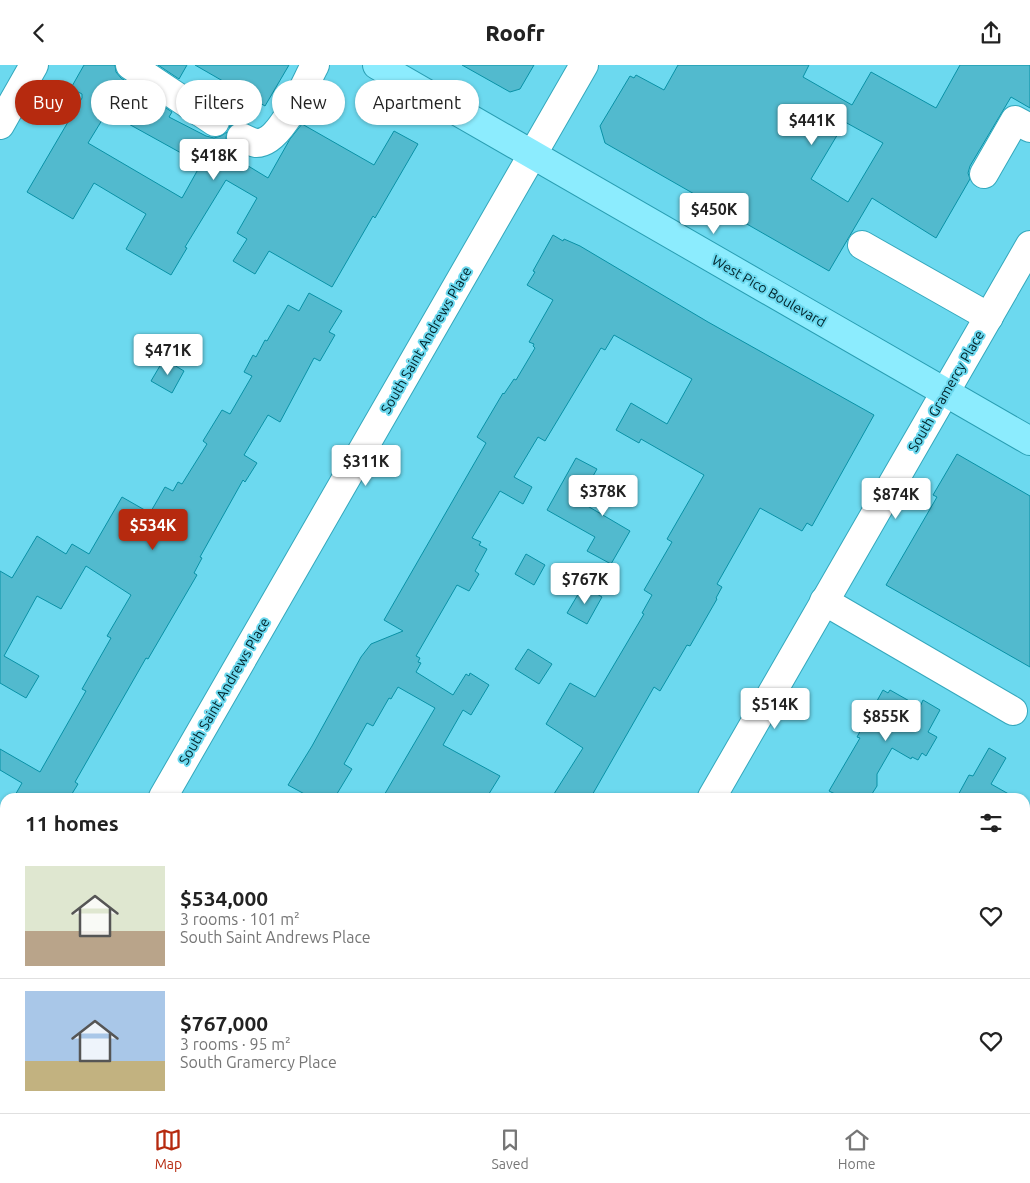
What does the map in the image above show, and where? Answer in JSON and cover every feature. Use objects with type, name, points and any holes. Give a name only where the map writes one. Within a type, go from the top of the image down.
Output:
[{"type":"main road","name":"West Pico Boulevard","points":[[377,65],[1030,441]]},
{"type":"street","points":[[0,125],[34,65]]},
{"type":"street","points":[[130,65],[176,96]]},
{"type":"street","points":[[241,137],[256,143],[270,139],[283,126],[315,65]]},
{"type":"street","name":"South Saint Andrews Place","points":[[165,793],[584,65]]},
{"type":"street","points":[[984,174],[1015,120],[1030,128]]},
{"type":"street","points":[[862,245],[989,317]]},
{"type":"street","name":"South Gramercy Place","points":[[714,793],[1030,245]]},
{"type":"street","points":[[824,601],[1013,711]]},
{"type":"building","points":[[84,65],[115,65],[116,72],[124,80],[91,80],[91,125],[99,125],[88,143],[182,198],[201,164],[130,125],[166,125],[166,108],[172,112],[169,117],[176,121],[176,125],[185,125],[214,138],[227,132],[228,145],[240,154],[240,161],[268,178],[290,139],[301,125],[374,165],[394,131],[418,144],[332,287],[269,251],[255,274],[233,261],[247,239],[237,233],[257,198],[226,180],[185,247],[187,248],[171,275],[126,249],[146,214],[94,183],[73,219],[27,192],[66,125],[81,125],[81,80],[76,80]]},
{"type":"building","points":[[158,65],[187,65],[179,79]]},
{"type":"building","points":[[195,65],[289,65],[280,80],[272,80],[272,94],[265,106],[262,104],[262,80],[221,80]]},
{"type":"building","points":[[462,65],[534,65],[520,89],[510,92]]},
{"type":"building","points":[[678,65],[809,65],[803,77],[852,105],[871,72],[936,108],[960,65],[1030,65],[1030,108],[1011,97],[970,166],[968,173],[970,179],[936,238],[872,198],[829,271],[605,143],[600,126],[630,76],[634,78],[636,75],[664,90]],"holes":[[[845,122],[883,143],[848,202],[811,179]]]},
{"type":"building","points":[[553,235],[563,241],[564,239],[580,246],[708,322],[874,415],[812,526],[807,523],[802,531],[760,508],[717,584],[722,587],[717,599],[690,646],[687,645],[660,691],[654,687],[593,793],[555,793],[583,748],[546,724],[570,683],[595,697],[644,614],[642,613],[652,595],[644,590],[672,542],[667,539],[704,475],[641,439],[639,443],[616,430],[631,403],[667,424],[692,379],[614,335],[605,350],[601,348],[545,441],[538,437],[514,477],[532,487],[523,504],[500,491],[472,538],[481,542],[479,545],[487,549],[475,571],[479,574],[469,591],[457,585],[416,656],[420,658],[418,662],[421,663],[416,672],[453,695],[466,674],[469,676],[470,673],[489,685],[471,715],[463,710],[443,745],[500,776],[489,793],[385,793],[435,708],[398,687],[391,699],[389,698],[373,726],[367,723],[344,764],[352,769],[337,793],[303,793],[288,785],[312,746],[361,657],[371,644],[403,631],[384,620],[486,443],[477,437],[503,393],[514,379],[516,380],[535,348],[534,344],[529,342],[553,300],[527,285],[535,272],[533,271]]},
{"type":"building","points":[[309,293],[342,311],[329,332],[335,335],[320,361],[314,358],[280,422],[268,415],[244,455],[257,463],[245,482],[243,480],[200,557],[202,558],[194,573],[197,575],[148,659],[146,658],[75,782],[78,784],[72,793],[16,793],[22,783],[0,770],[0,749],[40,772],[86,691],[82,689],[111,638],[107,636],[131,595],[86,566],[61,609],[37,596],[4,656],[39,676],[26,698],[0,683],[0,571],[12,578],[37,536],[66,554],[72,544],[89,554],[122,497],[150,513],[165,487],[173,491],[178,482],[182,484],[207,444],[203,441],[222,410],[230,414],[252,376],[244,372],[253,355],[256,357],[288,305],[299,311]]},
{"type":"building","points":[[164,359],[184,371],[172,393],[151,381]]},
{"type":"building","points":[[957,454],[1030,496],[1030,667],[886,585],[937,497],[933,495]]},
{"type":"building","points":[[576,458],[597,469],[579,501],[630,531],[611,564],[587,551],[595,537],[547,510]]},
{"type":"building","points":[[526,554],[545,565],[534,585],[515,574]]},
{"type":"building","points":[[583,586],[602,597],[587,624],[567,613]]},
{"type":"building","points":[[528,649],[552,664],[539,684],[515,669]]},
{"type":"building","points":[[883,690],[888,693],[890,690],[920,707],[923,700],[940,710],[928,732],[937,737],[926,756],[922,753],[918,760],[912,757],[911,759],[892,748],[877,774],[877,786],[873,793],[833,793],[829,791],[860,738],[857,737]]},
{"type":"building","points":[[989,748],[1006,758],[991,784],[1007,793],[959,793],[969,775],[973,776]]}]
